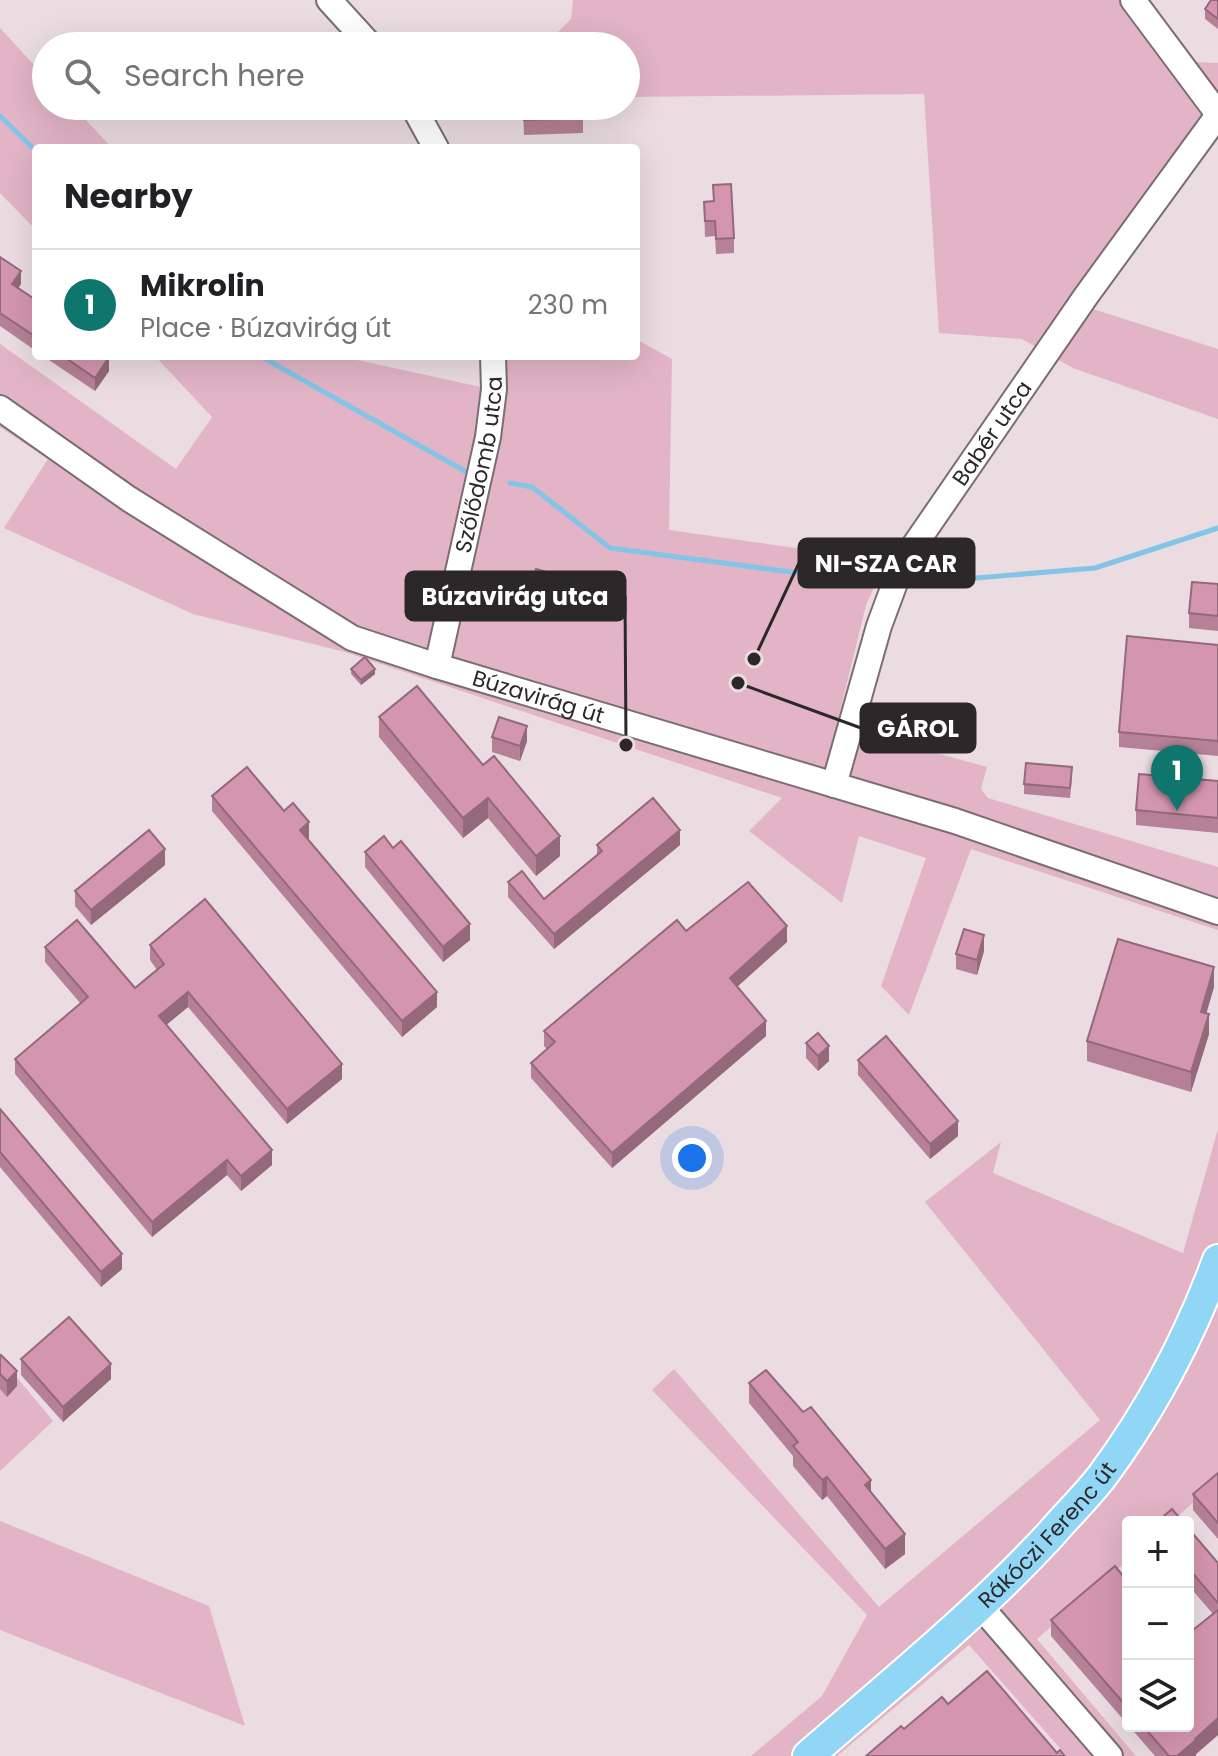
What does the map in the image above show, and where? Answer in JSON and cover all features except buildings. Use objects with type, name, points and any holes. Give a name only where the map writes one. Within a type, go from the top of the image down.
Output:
[{"type":"main road","name":"Rákóczi Ferenc út","points":[[808,1756],[981,1607],[1014,1575],[1104,1473],[1169,1371],[1218,1260]]},
{"type":"street","points":[[329,0],[358,32]]},
{"type":"street","points":[[1133,0],[1218,114]]},
{"type":"street","name":"Babér utca","points":[[834,785],[879,626],[907,556],[1077,308],[1218,114]]},
{"type":"street","points":[[421,120],[434,144]]},
{"type":"street","name":"Szőlődomb utca","points":[[437,666],[488,437],[494,389],[493,360]]},
{"type":"street","name":"Búzavirág út","points":[[0,408],[129,499],[352,638],[955,821],[1218,912]]},
{"type":"street","points":[[981,1607],[1110,1756]]},
{"type":"shaded area","points":[[573,0],[1148,0],[1193,62],[1218,63],[1218,129],[1093,309],[1218,349],[1218,419],[1073,368],[1022,339],[939,333],[924,94],[640,97],[640,32],[558,32],[571,19]]},
{"type":"shaded area","points":[[0,28],[32,63],[32,120],[86,120],[108,144],[32,144],[32,226],[0,193]]},
{"type":"shaded area","points":[[640,341],[672,359],[669,530],[886,561],[866,605],[834,736],[861,732],[987,767],[981,789],[988,798],[1218,867],[1218,930],[971,849],[909,1015],[881,986],[926,858],[859,836],[842,903],[749,831],[782,798],[345,652],[193,614],[4,528],[48,459],[0,427],[0,344],[176,469],[212,417],[159,360],[357,360],[481,387],[481,360],[640,360]]},
{"type":"shaded area","points":[[1218,1129],[1218,1481],[1178,1516],[1122,1516],[1122,1565],[1037,1639],[1136,1756],[1067,1756],[969,1645],[837,1756],[751,1756],[822,1696],[867,1615],[652,1390],[674,1369],[879,1607],[1100,1420],[925,1202],[1001,1142],[993,1173],[1183,1253]]},
{"type":"shaded area","points":[[0,1357],[53,1421],[0,1471]]},
{"type":"shaded area","points":[[0,1521],[209,1606],[245,1726],[0,1630]]},
{"type":"waterway","points":[[0,116],[32,147]]},
{"type":"waterway","points":[[267,360],[470,474]]},
{"type":"waterway","points":[[510,483],[532,487],[610,548],[882,584]]},
{"type":"waterway","points":[[916,583],[1095,568],[1218,528]]},
{"type":"place","name":"NI-SZA CAR","points":[[754,659]]},
{"type":"place","name":"GÁROL","points":[[738,683]]},
{"type":"place","name":"Búzavirág utca","points":[[626,745]]},
{"type":"place","name":"Mikrolin","points":[[1177,811]]}]
